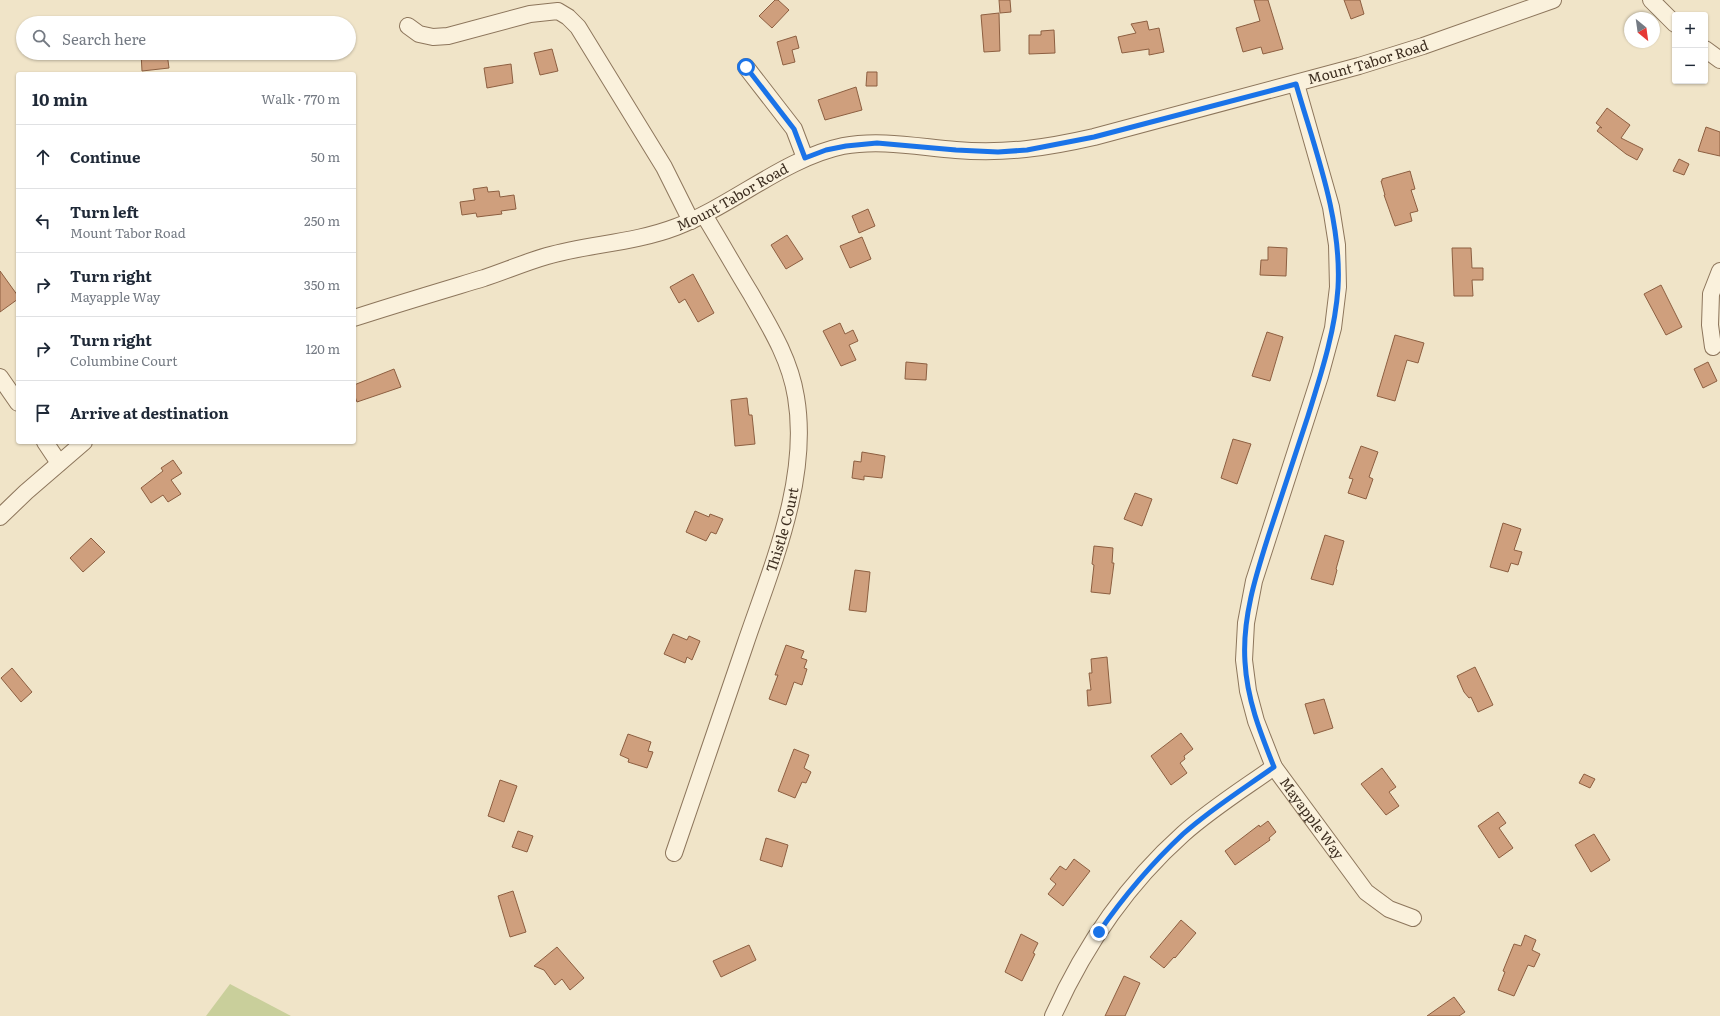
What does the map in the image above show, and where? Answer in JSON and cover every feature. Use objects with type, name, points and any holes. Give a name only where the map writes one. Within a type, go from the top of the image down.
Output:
[{"type":"street","name":"Mount Tabor Road","points":[[356,317],[487,277],[546,256],[651,236],[698,218],[805,158],[826,150],[846,146],[877,143],[998,152],[1027,150],[1094,137],[1296,84],[1423,46],[1552,0]]},
{"type":"street","points":[[1651,0],[1672,21]]},
{"type":"street","name":"Thistle Court","points":[[408,26],[419,34],[432,37],[448,36],[530,14],[558,12],[568,17],[578,27],[664,167],[777,340],[788,365],[796,396],[799,431],[797,469],[792,500],[674,853]]},
{"type":"street","points":[[1708,51],[1720,60]]},
{"type":"street","points":[[746,67],[794,129],[805,158]]},
{"type":"street","name":"Mayapple Way","points":[[1296,84],[1331,207],[1337,245],[1338,288],[1333,328],[1320,376],[1254,581],[1246,623],[1244,660],[1248,691],[1256,721],[1274,767],[1366,892],[1389,909],[1412,918]]},
{"type":"street","points":[[1713,347],[1710,325],[1711,294],[1720,271]]},
{"type":"street","points":[[0,377],[16,400]]},
{"type":"street","points":[[46,444],[59,463]]},
{"type":"street","points":[[0,517],[82,444]]},
{"type":"street","points":[[1053,1016],[1078,966],[1099,932],[1122,899],[1154,862],[1183,834],[1274,767]]},
{"type":"green space","points":[[230,984],[291,1016],[206,1016]]},
{"type":"building","points":[[775,0],[778,0],[789,10],[772,28],[759,16]]},
{"type":"building","points":[[999,0],[1010,0],[1011,12],[1000,13]]},
{"type":"building","points":[[1254,0],[1268,0],[1283,49],[1263,54],[1261,47],[1243,52],[1236,28],[1260,21]]},
{"type":"building","points":[[1344,0],[1360,0],[1364,14],[1351,19]]},
{"type":"building","points":[[999,13],[1000,51],[984,52],[981,15]]},
{"type":"building","points":[[1147,21],[1149,30],[1159,28],[1164,52],[1149,55],[1149,49],[1122,53],[1118,37],[1136,33],[1131,24]]},
{"type":"building","points":[[1054,30],[1055,53],[1029,54],[1029,35],[1041,35],[1041,31]]},
{"type":"building","points":[[796,36],[799,48],[792,50],[795,62],[783,65],[777,42]]},
{"type":"building","points":[[552,49],[558,71],[540,75],[534,53]]},
{"type":"building","points":[[141,60],[168,60],[169,68],[142,71]]},
{"type":"building","points":[[511,64],[513,83],[487,88],[484,68]]},
{"type":"building","points":[[867,72],[877,72],[877,86],[866,86]]},
{"type":"building","points":[[856,87],[862,110],[825,120],[818,100]]},
{"type":"building","points":[[1607,108],[1630,125],[1621,138],[1643,149],[1637,160],[1626,154],[1597,131],[1600,127],[1602,128],[1596,123]]},
{"type":"building","points":[[1706,127],[1720,132],[1720,156],[1698,151]]},
{"type":"building","points":[[1679,159],[1689,164],[1684,175],[1673,171]]},
{"type":"building","points":[[1410,171],[1415,189],[1411,190],[1418,211],[1410,213],[1412,221],[1395,226],[1384,195],[1381,181],[1382,179]]},
{"type":"building","points":[[487,187],[488,192],[499,191],[500,197],[514,195],[516,209],[501,211],[502,214],[477,217],[476,213],[462,215],[460,202],[475,200],[473,189]]},
{"type":"building","points":[[868,209],[875,226],[859,233],[852,216]]},
{"type":"building","points":[[787,235],[803,259],[786,269],[771,245]]},
{"type":"building","points":[[862,237],[871,259],[850,268],[840,246]]},
{"type":"building","points":[[1268,247],[1287,248],[1286,276],[1260,275],[1261,260],[1268,260]]},
{"type":"building","points":[[1452,248],[1471,248],[1472,268],[1483,268],[1483,280],[1472,280],[1473,296],[1454,296]]},
{"type":"building","points":[[0,271],[16,293],[16,300],[0,312]]},
{"type":"building","points":[[693,274],[714,313],[698,322],[685,299],[679,303],[670,287]]},
{"type":"building","points":[[1661,285],[1682,327],[1666,335],[1644,294]]},
{"type":"building","points":[[840,323],[845,334],[853,330],[858,341],[849,345],[856,360],[841,366],[823,331]]},
{"type":"building","points":[[1267,332],[1283,337],[1270,381],[1252,376]]},
{"type":"building","points":[[1395,335],[1424,343],[1418,363],[1407,360],[1395,401],[1377,396]]},
{"type":"building","points":[[906,362],[927,364],[926,380],[905,379]]},
{"type":"building","points":[[1708,362],[1717,381],[1703,388],[1694,369]]},
{"type":"building","points":[[394,369],[401,387],[357,402],[356,384]]},
{"type":"building","points":[[747,398],[749,415],[752,415],[755,444],[735,446],[731,400]]},
{"type":"building","points":[[1233,439],[1251,444],[1237,484],[1221,478]]},
{"type":"building","points":[[1361,446],[1378,452],[1369,477],[1373,479],[1366,499],[1348,493],[1353,479],[1349,478]]},
{"type":"building","points":[[862,452],[885,456],[882,478],[864,476],[864,480],[852,478],[854,461],[861,462]]},
{"type":"building","points":[[173,460],[182,473],[171,480],[181,494],[168,502],[163,495],[151,503],[141,488],[163,471],[161,468]]},
{"type":"building","points":[[1135,493],[1152,499],[1142,526],[1124,519]]},
{"type":"building","points":[[695,511],[709,517],[710,514],[723,519],[716,534],[711,532],[706,541],[686,532]]},
{"type":"building","points":[[1503,523],[1521,529],[1514,550],[1522,552],[1518,565],[1511,563],[1508,572],[1490,567]]},
{"type":"building","points":[[1325,535],[1344,541],[1333,585],[1311,579]]},
{"type":"building","points":[[91,538],[105,552],[83,572],[70,558]]},
{"type":"building","points":[[1094,546],[1113,548],[1112,563],[1114,563],[1110,594],[1091,592],[1094,565],[1092,564]]},
{"type":"building","points":[[855,570],[870,572],[866,612],[849,610]]},
{"type":"building","points":[[673,634],[687,640],[689,636],[700,641],[692,660],[687,657],[685,663],[664,654]]},
{"type":"building","points":[[786,645],[804,651],[801,658],[807,660],[804,668],[807,669],[802,685],[794,682],[786,705],[769,699],[778,675],[775,675]]},
{"type":"building","points":[[1107,657],[1111,703],[1088,706],[1087,690],[1091,690],[1089,673],[1092,673],[1091,659]]},
{"type":"building","points":[[1475,667],[1493,705],[1478,712],[1471,697],[1469,698],[1464,692],[1457,676]]},
{"type":"building","points":[[12,668],[32,692],[21,702],[1,678]]},
{"type":"building","points":[[1324,699],[1333,728],[1314,734],[1305,704]]},
{"type":"building","points":[[1181,733],[1193,749],[1184,756],[1185,759],[1180,763],[1187,773],[1171,785],[1151,756]]},
{"type":"building","points":[[628,734],[651,742],[648,751],[653,752],[647,768],[628,762],[629,759],[620,755]]},
{"type":"building","points":[[794,749],[809,755],[804,768],[811,772],[806,783],[802,782],[795,798],[778,791]]},
{"type":"building","points":[[1382,768],[1396,787],[1389,792],[1399,806],[1386,815],[1361,784]]},
{"type":"building","points":[[1584,774],[1595,779],[1590,788],[1579,783]]},
{"type":"building","points":[[500,780],[517,786],[504,822],[488,816]]},
{"type":"building","points":[[1498,812],[1506,823],[1499,828],[1513,848],[1499,858],[1478,826]]},
{"type":"building","points":[[1268,821],[1276,832],[1269,838],[1270,840],[1235,865],[1225,851],[1259,825],[1260,827]]},
{"type":"building","points":[[518,831],[533,836],[527,852],[512,847]]},
{"type":"building","points":[[1594,834],[1610,860],[1591,872],[1575,845]]},
{"type":"building","points":[[766,838],[788,845],[782,867],[760,860]]},
{"type":"building","points":[[1074,859],[1090,871],[1063,906],[1048,894],[1056,884],[1050,879],[1060,866],[1066,870]]},
{"type":"building","points":[[513,891],[526,932],[510,937],[498,896]]},
{"type":"building","points":[[1181,920],[1196,933],[1175,958],[1174,957],[1164,968],[1150,957]]},
{"type":"building","points":[[1021,934],[1038,943],[1033,953],[1035,954],[1022,981],[1005,972]]},
{"type":"building","points":[[1525,935],[1536,940],[1532,950],[1540,954],[1534,967],[1528,965],[1514,996],[1498,990],[1505,972],[1503,971],[1514,944],[1521,946]]},
{"type":"building","points":[[749,945],[756,960],[721,977],[713,961]]},
{"type":"building","points":[[557,947],[584,978],[570,990],[562,979],[555,985],[544,970],[534,966]]},
{"type":"building","points":[[1124,976],[1140,983],[1125,1016],[1105,1016]]},
{"type":"building","points":[[1454,997],[1465,1012],[1459,1016],[1427,1016]]},
{"type":"route","points":[[746,67],[794,129],[805,158],[826,150],[846,146],[877,143],[998,152],[1027,150],[1094,137],[1296,84],[1331,207],[1337,245],[1338,288],[1333,328],[1320,376],[1254,581],[1246,623],[1244,660],[1248,691],[1256,721],[1274,767],[1183,834],[1154,862],[1122,899],[1099,932]]}]
